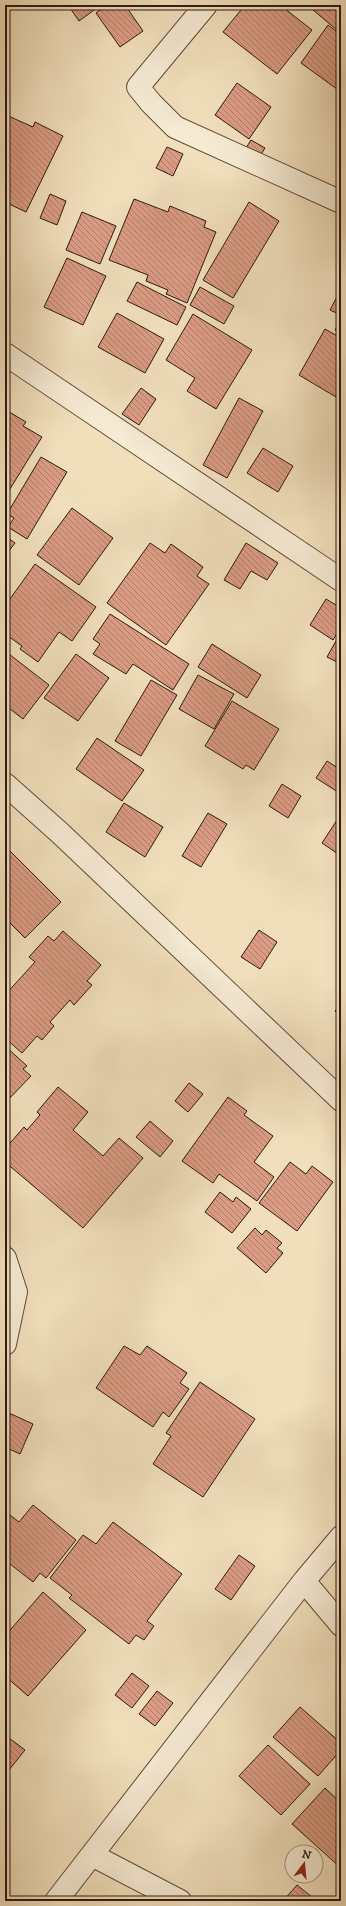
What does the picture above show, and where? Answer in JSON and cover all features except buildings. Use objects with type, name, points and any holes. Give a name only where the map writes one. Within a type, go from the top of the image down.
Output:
[{"type":"street","points":[[206,5],[138,87],[151,103],[175,127],[341,202]]},
{"type":"street","points":[[5,354],[341,580]]},
{"type":"street","points":[[5,784],[60,833],[341,1100]]},
{"type":"street","points":[[5,1258],[16,1292],[5,1344]]},
{"type":"street","points":[[56,1901],[304,1581],[341,1537]]},
{"type":"street","points":[[304,1581],[341,1625]]},
{"type":"street","points":[[92,1855],[180,1901]]}]
